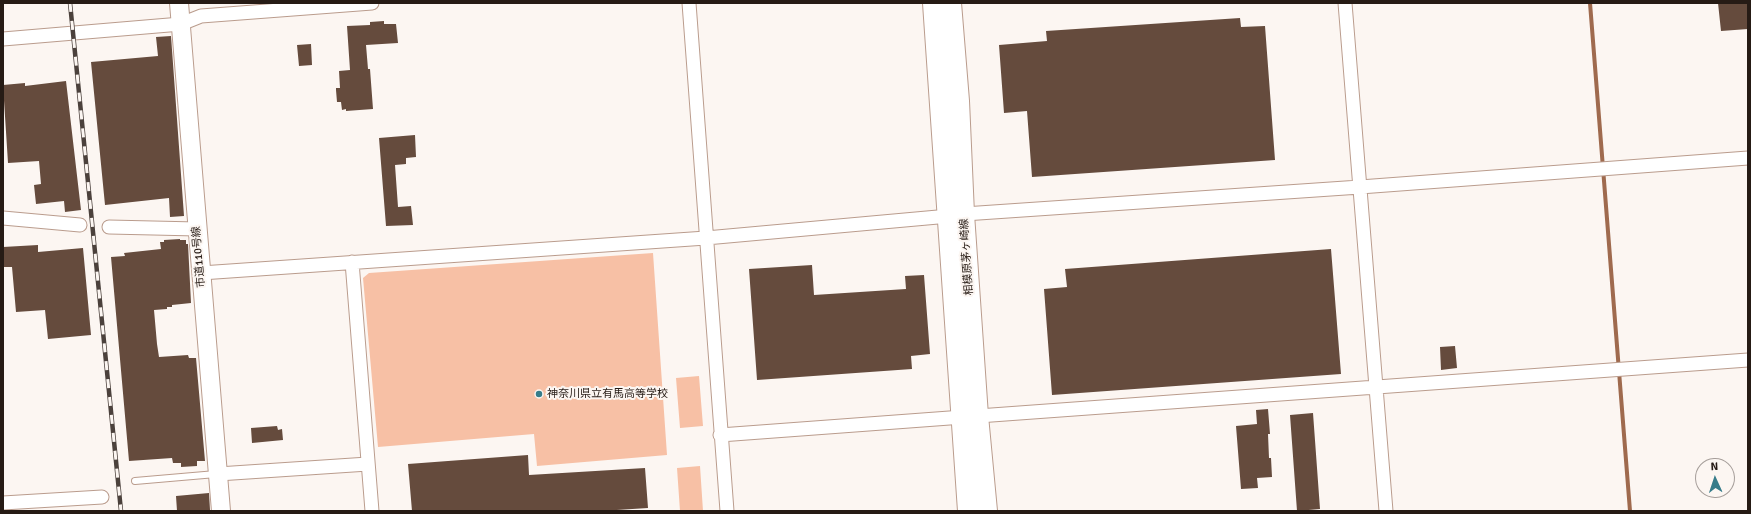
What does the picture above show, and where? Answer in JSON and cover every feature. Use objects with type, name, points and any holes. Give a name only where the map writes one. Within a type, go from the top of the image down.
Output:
[{"type":"main road","name":"相模原茅ヶ崎線","points":[[933,3],[939,105],[956,215],[979,416],[987,511]]},
{"type":"main road","name":"相模原茅ヶ崎線","points":[[951,3],[959,101],[956,215]]},
{"type":"main road","name":"相模原茅ヶ崎線","points":[[968,511],[979,416]]},
{"type":"street","name":"市道110号線","points":[[179,3],[221,511]]},
{"type":"street","points":[[3,38],[180,24],[200,16],[372,3]]},
{"type":"street","points":[[689,3],[720,435],[727,511]]},
{"type":"street","points":[[1345,3],[1386,511]]},
{"type":"street","points":[[201,273],[706,238],[956,215],[1748,158]]},
{"type":"street","points":[[3,218],[80,225]]},
{"type":"street","points":[[109,227],[197,229]]},
{"type":"street","points":[[352,262],[372,511]]},
{"type":"street","points":[[720,435],[1748,360]]},
{"type":"street","points":[[218,474],[368,464]]},
{"type":"street","points":[[3,503],[102,497]]},
{"type":"lane","points":[[136,481],[218,474]]},
{"type":"shaded area","name":"神奈川県立有馬高等学校","points":[[653,253],[667,455],[537,466],[534,434],[378,447],[363,278],[369,273]]},
{"type":"shaded area","points":[[699,376],[703,426],[680,428],[676,378]]},
{"type":"shaded area","points":[[700,466],[703,511],[680,511],[677,468]]},
{"type":"building","points":[[1718,3],[1748,3],[1748,29],[1721,31]]},
{"type":"building","points":[[1240,18],[1241,27],[1265,26],[1275,160],[1032,177],[1027,111],[1004,113],[999,45],[1047,41],[1046,31]]},
{"type":"building","points":[[384,21],[384,24],[396,24],[398,43],[366,45],[368,69],[370,69],[373,109],[342,110],[341,102],[337,102],[336,88],[340,88],[339,71],[350,70],[347,26],[370,25],[370,22]]},
{"type":"building","points":[[171,36],[184,216],[170,217],[169,198],[105,205],[91,62],[158,56],[156,37]]},
{"type":"building","points":[[311,44],[312,65],[299,66],[297,45]]},
{"type":"building","points":[[66,81],[81,210],[65,212],[64,201],[36,204],[34,185],[41,184],[39,161],[8,163],[3,85],[25,83],[25,86]]},
{"type":"building","points":[[415,135],[416,157],[406,158],[406,164],[395,165],[398,207],[411,206],[413,225],[386,226],[379,138]]},
{"type":"building","points":[[164,240],[186,240],[186,244],[188,244],[191,303],[172,305],[172,307],[167,307],[167,309],[154,310],[159,357],[188,355],[189,358],[196,358],[205,461],[197,461],[197,466],[181,467],[181,463],[173,463],[172,458],[129,461],[111,257],[125,256],[124,253],[161,249],[160,242],[164,242]]},
{"type":"building","points":[[38,245],[38,252],[83,248],[91,335],[48,339],[45,310],[16,312],[12,267],[4,267],[3,247]]},
{"type":"building","points":[[1331,249],[1341,374],[1052,395],[1044,289],[1067,287],[1065,269]]},
{"type":"building","points":[[812,265],[814,295],[906,289],[905,276],[924,275],[930,354],[911,356],[912,369],[757,380],[749,269]]},
{"type":"building","points":[[1455,346],[1457,368],[1441,370],[1440,347]]},
{"type":"building","points":[[1268,409],[1270,434],[1268,434],[1269,458],[1271,458],[1272,477],[1257,478],[1258,488],[1241,489],[1236,426],[1257,424],[1256,410]]},
{"type":"building","points":[[1313,413],[1320,509],[1297,511],[1290,415]]},
{"type":"building","points":[[277,426],[278,430],[282,429],[283,440],[252,443],[251,428]]},
{"type":"building","points":[[528,455],[529,475],[645,468],[648,508],[601,511],[412,511],[408,464]]},
{"type":"building","points":[[209,493],[210,510],[177,511],[176,496]]},
{"type":"waterway","points":[[1590,3],[1630,511]]},
{"type":"railway","points":[[70,3],[121,511]]},
{"type":"place","name":"神奈川県立有馬高等学校","points":[[539,394]]}]
